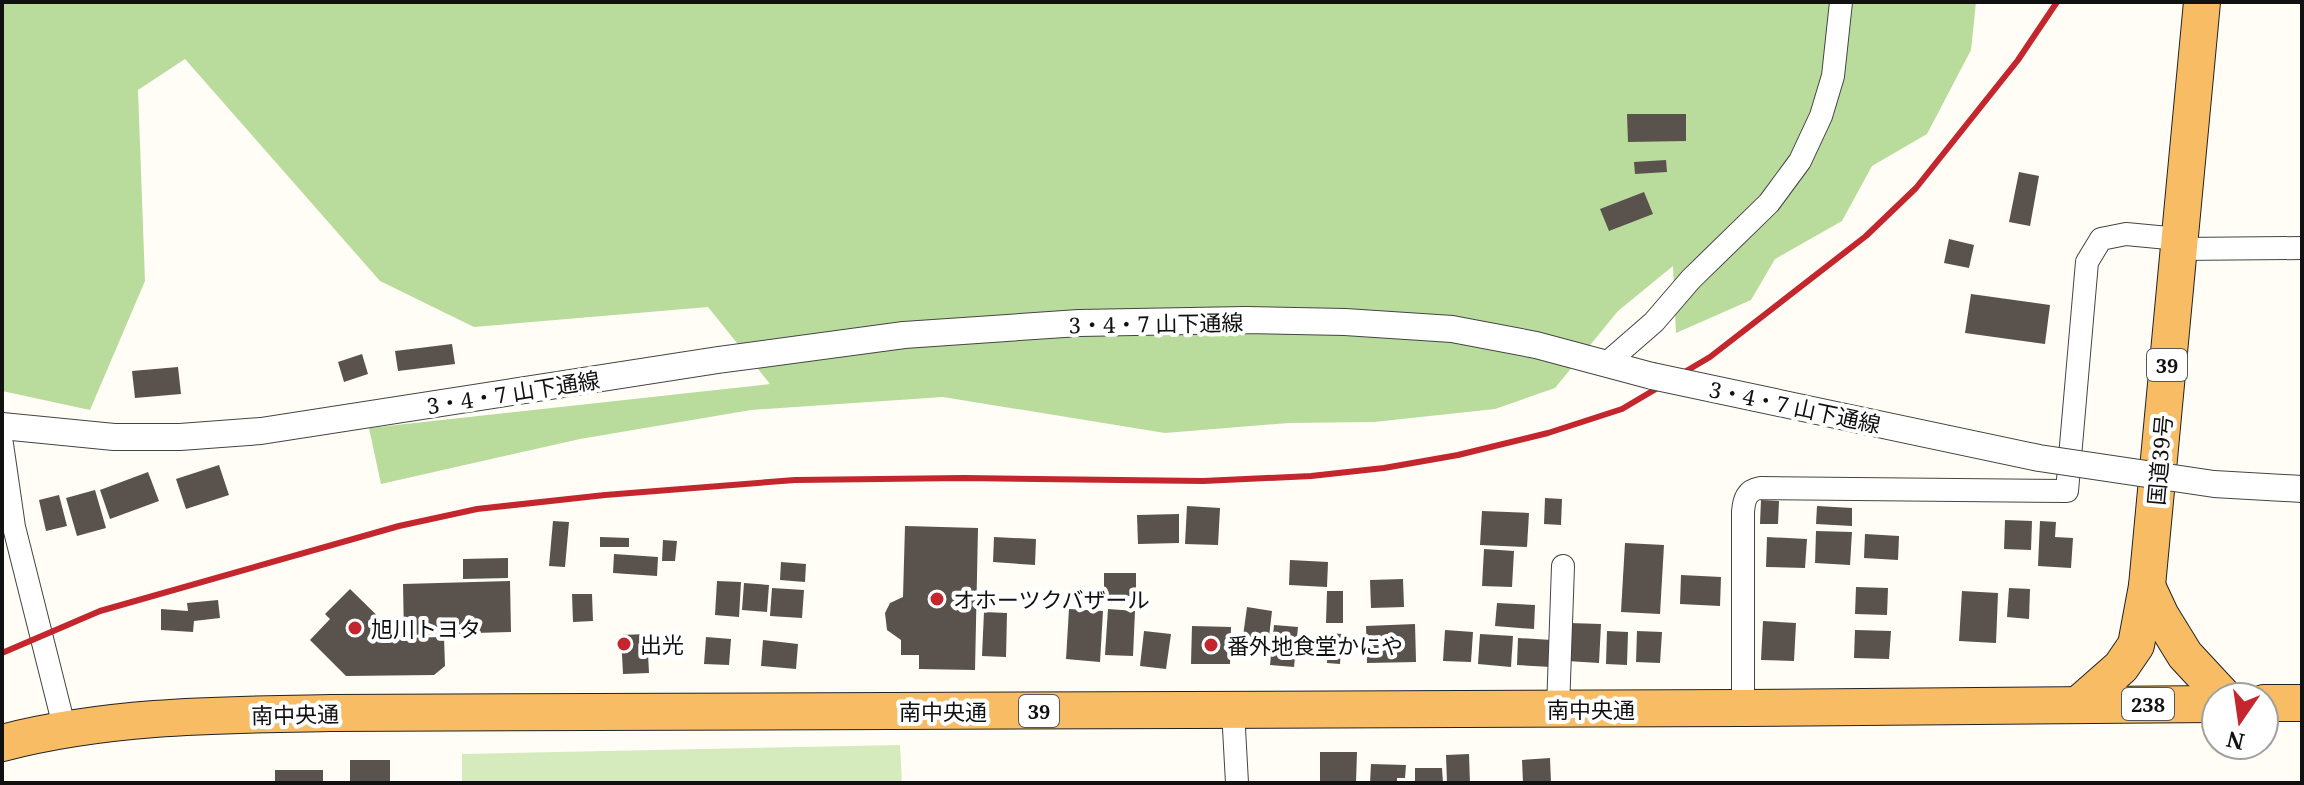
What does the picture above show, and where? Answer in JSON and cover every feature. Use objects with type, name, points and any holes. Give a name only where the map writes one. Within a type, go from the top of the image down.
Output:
[{"type":"highway","name":"国道39号","points":[[2079,704],[2121,667],[2136,645],[2147,586],[2202,2]]},
{"type":"highway","points":[[2147,586],[2185,655],[2209,681]]},
{"type":"highway","points":[[2280,703],[2302,703]]},
{"type":"highway","name":"南中央通","points":[[2,743],[65,730],[154,718],[316,713],[2079,704]]},
{"type":"highway","name":"238","points":[[2079,704],[2200,704]]},
{"type":"street","points":[[1608,362],[1654,322],[1691,279],[1769,203],[1800,161],[1821,116],[1833,76],[1841,2]]},
{"type":"street","points":[[1743,708],[1743,512],[1747,494],[1753,489],[2067,491],[2087,262],[2101,239],[2126,234],[2178,244],[2302,248]]},
{"type":"street","name":"3・4・7 山下通線","points":[[2,426],[114,437],[180,437],[261,431],[718,360],[904,335],[1079,323],[1345,322],[1452,329],[1608,362],[1652,376],[2039,458],[2214,484],[2302,489]]},
{"type":"street","points":[[2,444],[14,527],[65,730]]},
{"type":"street","points":[[1558,709],[1563,566]]},
{"type":"street","points":[[1233,710],[1237,783]]},
{"type":"green space","points":[[2,2],[1976,2],[1971,50],[1927,134],[1872,166],[1842,221],[1775,259],[1751,300],[1676,333],[1673,266],[1618,311],[1555,388],[1495,409],[1374,422],[1289,423],[1165,433],[943,397],[751,410],[580,439],[381,484],[369,428],[770,384],[708,307],[474,327],[380,281],[185,59],[138,90],[145,281],[90,410],[2,391]]},
{"type":"green space","points":[[900,745],[902,783],[462,783],[462,754]]},
{"type":"building","points":[[1627,114],[1686,114],[1686,141],[1628,142]]},
{"type":"building","points":[[1666,160],[1667,172],[1635,174],[1634,162]]},
{"type":"building","points":[[2019,172],[2039,176],[2030,226],[2009,222]]},
{"type":"building","points":[[1644,192],[1653,214],[1609,231],[1600,209]]},
{"type":"building","points":[[1949,239],[1974,245],[1969,268],[1944,263]]},
{"type":"building","points":[[1971,294],[2050,305],[2045,344],[1965,333]]},
{"type":"building","points":[[452,344],[455,364],[398,371],[395,351]]},
{"type":"building","points":[[362,354],[368,374],[344,382],[338,362]]},
{"type":"building","points":[[178,367],[181,394],[135,398],[132,371]]},
{"type":"building","points":[[219,465],[229,495],[186,509],[176,479]]},
{"type":"building","points":[[148,472],[159,501],[110,519],[100,490]]},
{"type":"building","points":[[95,490],[106,528],[77,536],[66,498]]},
{"type":"building","points":[[59,495],[67,526],[46,531],[39,500]]},
{"type":"building","points":[[1545,498],[1562,499],[1561,525],[1544,524]]},
{"type":"building","points":[[1761,500],[1779,501],[1778,524],[1760,524]]},
{"type":"building","points":[[1187,506],[1220,508],[1218,545],[1185,544]]},
{"type":"building","points":[[1817,506],[1852,508],[1852,526],[1816,524]]},
{"type":"building","points":[[1482,511],[1529,513],[1527,547],[1480,545]]},
{"type":"building","points":[[1179,514],[1179,543],[1138,544],[1137,515]]},
{"type":"building","points":[[2005,520],[2032,521],[2031,550],[2004,549]]},
{"type":"building","points":[[553,521],[569,522],[565,567],[549,566]]},
{"type":"building","points":[[2040,521],[2056,522],[2055,537],[2073,538],[2071,568],[2038,566]]},
{"type":"building","name":"オホーツクバザール","points":[[905,526],[978,528],[975,670],[919,669],[919,655],[901,655],[901,640],[887,630],[885,613],[890,603],[903,597]]},
{"type":"building","points":[[1816,531],[1852,532],[1850,565],[1815,563]]},
{"type":"building","points":[[1865,534],[1899,536],[1898,560],[1864,558]]},
{"type":"building","points":[[600,537],[629,538],[629,547],[600,547]]},
{"type":"building","points":[[994,537],[1036,539],[1035,565],[993,562]]},
{"type":"building","points":[[1767,537],[1807,539],[1805,568],[1766,567]]},
{"type":"building","points":[[663,540],[677,541],[675,561],[662,561]]},
{"type":"building","points":[[1625,543],[1664,545],[1660,614],[1621,612]]},
{"type":"building","points":[[1484,549],[1514,551],[1512,587],[1482,586]]},
{"type":"building","points":[[614,554],[658,557],[657,576],[613,573]]},
{"type":"building","points":[[508,558],[508,578],[463,579],[463,559]]},
{"type":"building","points":[[1290,560],[1328,562],[1327,587],[1289,585]]},
{"type":"building","points":[[781,562],[806,564],[805,582],[780,580]]},
{"type":"building","points":[[1104,573],[1136,573],[1136,596],[1104,596]]},
{"type":"building","points":[[1681,575],[1721,577],[1720,606],[1680,604]]},
{"type":"building","points":[[1403,579],[1404,607],[1371,608],[1370,580]]},
{"type":"building","points":[[510,581],[511,632],[404,635],[403,584]]},
{"type":"building","points":[[717,581],[741,582],[739,617],[715,615]]},
{"type":"building","points":[[744,583],[769,585],[767,612],[742,610]]},
{"type":"building","points":[[1856,587],[1888,588],[1887,615],[1855,614]]},
{"type":"building","points":[[772,588],[804,590],[802,618],[770,616]]},
{"type":"building","points":[[2009,588],[2030,589],[2029,619],[2007,617]]},
{"type":"building","name":"旭川トヨタ","points":[[350,589],[400,638],[444,637],[445,666],[434,675],[346,676],[310,640],[330,619],[325,614]]},
{"type":"building","points":[[1327,591],[1343,591],[1343,623],[1326,623]]},
{"type":"building","points":[[1962,591],[1998,593],[1996,643],[1959,641]]},
{"type":"building","points":[[572,594],[592,594],[593,621],[573,622]]},
{"type":"building","points":[[218,600],[220,618],[194,621],[193,632],[161,630],[161,609],[188,611],[187,603]]},
{"type":"building","points":[[1497,603],[1535,605],[1534,629],[1495,626]]},
{"type":"building","points":[[1247,607],[1272,611],[1267,654],[1241,651]]},
{"type":"building","points":[[1069,609],[1103,611],[1100,662],[1066,659]]},
{"type":"building","points":[[1108,609],[1135,611],[1133,656],[1105,655]]},
{"type":"building","points":[[984,612],[1007,613],[1006,657],[982,656]]},
{"type":"building","points":[[1763,621],[1796,623],[1794,661],[1761,660]]},
{"type":"building","points":[[1569,623],[1601,624],[1599,663],[1567,661]]},
{"type":"building","points":[[1415,624],[1416,662],[1367,663],[1366,626]]},
{"type":"building","points":[[1274,625],[1298,627],[1294,667],[1270,665]]},
{"type":"building","name":"番外地食堂かにや","points":[[1192,626],[1231,627],[1230,664],[1191,664]]},
{"type":"building","points":[[1445,630],[1473,632],[1471,662],[1443,661]]},
{"type":"building","points":[[1855,630],[1891,631],[1889,659],[1854,658]]},
{"type":"building","points":[[1144,631],[1171,634],[1166,669],[1140,666]]},
{"type":"building","points":[[1607,631],[1628,632],[1627,665],[1606,664]]},
{"type":"building","points":[[1637,631],[1662,632],[1660,663],[1636,662]]},
{"type":"building","points":[[1329,633],[1342,634],[1340,664],[1327,663]]},
{"type":"building","points":[[647,634],[649,673],[623,674],[621,635]]},
{"type":"building","points":[[1480,634],[1513,636],[1511,667],[1478,664]]},
{"type":"building","points":[[706,637],[731,639],[729,665],[704,664]]},
{"type":"building","points":[[1518,638],[1552,640],[1551,667],[1517,665]]},
{"type":"building","points":[[763,640],[798,644],[796,669],[761,666]]},
{"type":"building","points":[[1320,752],[1357,752],[1356,783],[1320,783]]},
{"type":"building","points":[[1469,754],[1470,783],[1447,783],[1446,755]]},
{"type":"building","points":[[1550,758],[1551,783],[1523,783],[1522,760]]},
{"type":"building","points":[[350,760],[390,760],[390,783],[350,783]]},
{"type":"building","points":[[1371,764],[1406,765],[1405,778],[1397,778],[1397,783],[1370,783]]},
{"type":"building","points":[[1415,768],[1442,768],[1443,783],[1415,783]]},
{"type":"building","points":[[275,770],[323,770],[323,783],[275,783]]},
{"type":"railway","points":[[2,653],[100,611],[399,526],[477,509],[795,480],[964,478],[1203,481],[1311,476],[1384,468],[1458,455],[1548,433],[1622,409],[1710,357],[1866,236],[1916,188],[2018,60],[2057,2]]},
{"type":"place","name":"オホーツクバザール","points":[[937,599]]},
{"type":"place","name":"旭川トヨタ","points":[[355,628]]},
{"type":"place","name":"出光","points":[[624,644]]},
{"type":"place","name":"番外地食堂かにや","points":[[1211,645]]}]
